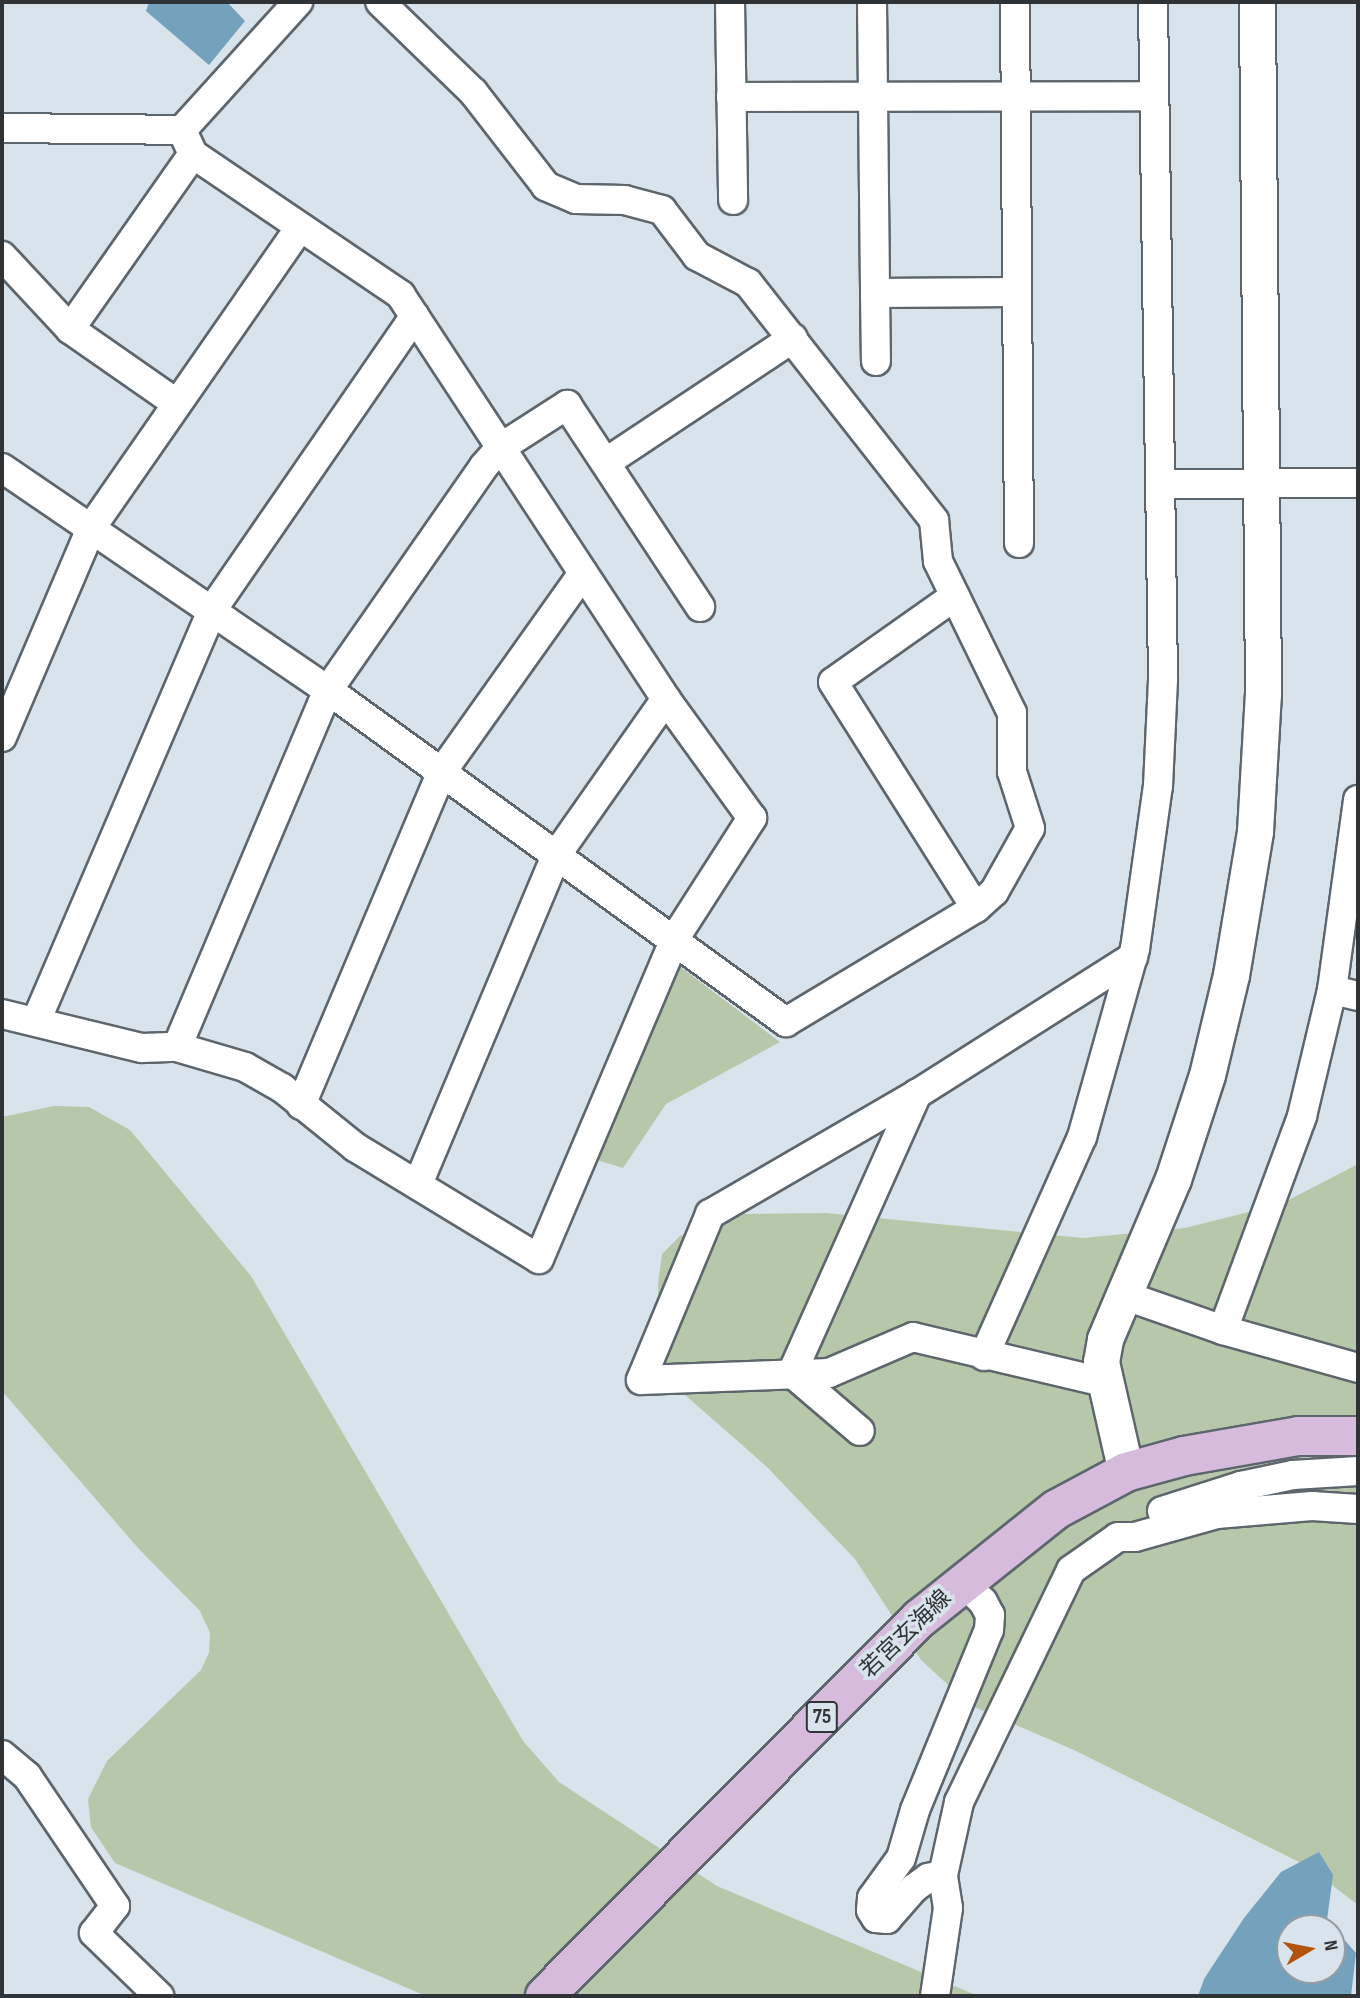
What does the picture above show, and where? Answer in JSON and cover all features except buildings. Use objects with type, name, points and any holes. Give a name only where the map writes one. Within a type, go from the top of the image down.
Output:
[{"type":"main road","name":"若宮玄海線","points":[[545,1996],[919,1619],[962,1581],[1057,1509],[1126,1472],[1235,1445],[1299,1436],[1358,1436]]},
{"type":"street","points":[[70,329],[188,142],[298,2]]},
{"type":"street","points":[[2,468],[328,690],[675,938],[786,1022],[976,908],[994,892],[1030,828],[1012,772],[1012,713],[938,561],[934,520],[748,283],[697,256],[662,210],[625,200],[576,200],[546,186],[472,92],[380,2]]},
{"type":"street","points":[[730,2],[733,200]]},
{"type":"street","points":[[872,2],[876,361]]},
{"type":"street","points":[[1015,2],[1019,543]]},
{"type":"street","points":[[984,1356],[1082,1138],[1133,957],[1158,786],[1163,678],[1162,484],[1153,2]]},
{"type":"street","points":[[1126,1472],[1102,1382],[1105,1339],[1126,1296],[1173,1179],[1207,1074],[1249,878],[1263,694],[1258,2]]},
{"type":"street","points":[[731,97],[1016,94],[1153,96]]},
{"type":"street","points":[[2,128],[188,142],[300,227],[401,295],[666,699],[752,818],[675,938],[539,1259],[355,1147],[282,1088],[245,1067],[177,1047],[142,1048],[37,1019],[2,1014]]},
{"type":"street","points":[[2,737],[91,528],[300,227]]},
{"type":"street","points":[[2,256],[70,329],[176,403]]},
{"type":"street","points":[[874,293],[1017,292]]},
{"type":"street","points":[[37,1019],[212,610],[415,316]]},
{"type":"street","points":[[608,461],[793,338]]},
{"type":"street","points":[[177,1047],[328,690],[500,449],[567,405],[608,461],[700,607]]},
{"type":"street","points":[[1162,484],[1358,483]]},
{"type":"street","points":[[301,1105],[441,773],[583,573]]},
{"type":"street","points":[[955,596],[833,682],[976,908]]},
{"type":"street","points":[[418,1184],[557,854],[666,699]]},
{"type":"street","points":[[1223,1330],[1345,993],[1358,800]]},
{"type":"street","points":[[1102,1382],[913,1337],[829,1373],[641,1380],[710,1214],[917,1094],[1133,957]]},
{"type":"street","points":[[792,1373],[917,1094]]},
{"type":"street","points":[[1126,1296],[1223,1330],[1358,1366]]},
{"type":"street","points":[[792,1373],[860,1431]]},
{"type":"street","points":[[935,1996],[948,1908],[943,1875],[959,1802],[1041,1640],[1056,1597],[1072,1570],[1118,1537],[1160,1512],[1220,1492],[1293,1475],[1358,1471]]},
{"type":"street","points":[[1118,1537],[1135,1537],[1217,1514],[1312,1506],[1358,1509]]},
{"type":"street","points":[[943,1875],[928,1878],[914,1888],[887,1919],[876,1918],[871,1910],[872,1898],[901,1858],[915,1810],[989,1630],[990,1615],[983,1602],[962,1581]]},
{"type":"street","points":[[2,1755],[27,1776],[115,1906],[94,1933],[159,1996]]},
{"type":"green space","points":[[679,966],[780,1042],[666,1104],[623,1168],[597,1160]]},
{"type":"green space","points":[[54,1106],[89,1107],[130,1130],[251,1276],[523,1741],[559,1782],[717,1886],[978,1996],[426,1996],[115,1863],[91,1827],[88,1799],[107,1761],[201,1670],[209,1653],[210,1633],[200,1611],[139,1549],[2,1391],[2,1117]]},
{"type":"green space","points":[[1358,1164],[1358,1905],[1307,1866],[1074,1750],[970,1705],[921,1660],[855,1559],[767,1467],[668,1380],[659,1343],[658,1284],[662,1254],[680,1236],[744,1214],[826,1213],[1083,1238],[1185,1228],[1281,1204]]},
{"type":"water","points":[[149,2],[227,2],[245,21],[209,65],[146,11]]},
{"type":"water","points":[[1319,1852],[1333,1875],[1328,1914],[1276,1914],[1276,1984],[1346,1984],[1346,1942],[1356,1953],[1351,1996],[1198,1996],[1204,1979],[1244,1918],[1281,1872]]}]
